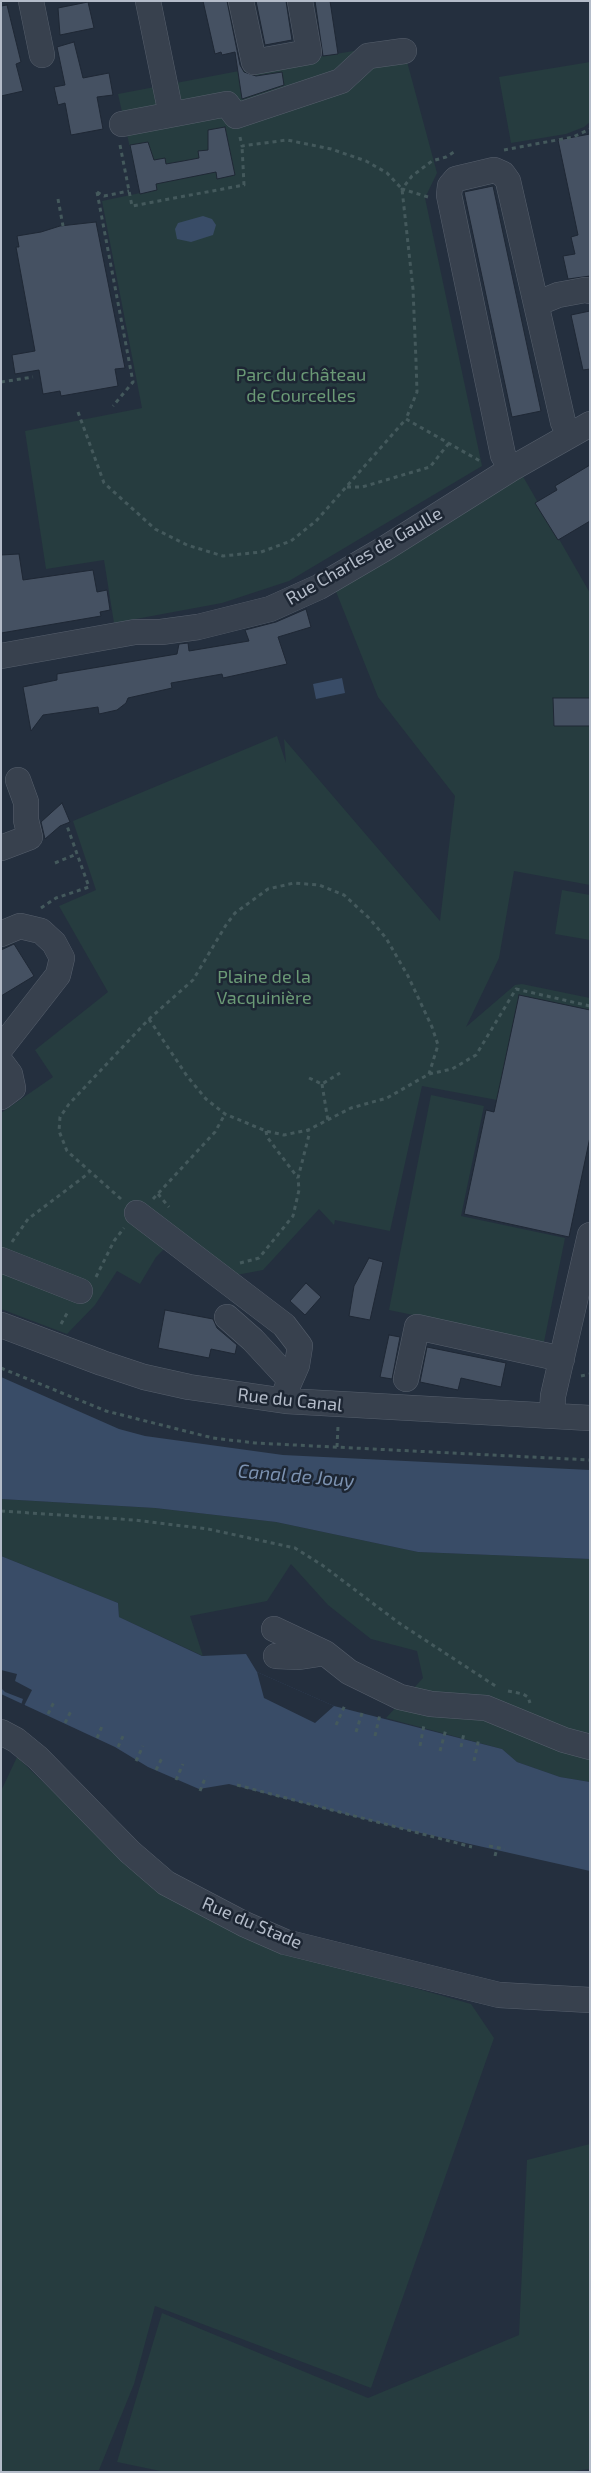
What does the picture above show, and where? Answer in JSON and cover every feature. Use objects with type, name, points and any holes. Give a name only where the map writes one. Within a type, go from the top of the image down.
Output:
[{"type":"street","points":[[31,1],[42,56]]},
{"type":"street","points":[[148,1],[171,114]]},
{"type":"street","points":[[241,1],[254,62],[309,52],[300,1]]},
{"type":"street","points":[[120,131],[171,114],[227,104],[236,116],[341,81],[368,56],[404,51]]},
{"type":"street","points":[[511,469],[503,456],[449,195],[450,186],[456,179],[494,170],[502,174],[508,181],[562,422],[580,430]]},
{"type":"street","points":[[536,304],[558,295],[585,290],[590,292]]},
{"type":"street","name":"Rue Charles de Gaulle","points":[[1,656],[135,632],[161,632],[198,627],[270,609],[318,587],[376,554],[511,469],[580,430]]},
{"type":"street","points":[[1,848],[30,837],[26,820],[26,802],[18,780]]},
{"type":"street","points":[[1,934],[20,926],[32,927],[42,931],[54,943],[62,958],[58,975],[1,1048]]},
{"type":"street","points":[[1,1062],[10,1074],[12,1088],[1,1097]]},
{"type":"street","points":[[137,1213],[284,1325],[300,1346],[297,1365],[288,1390]]},
{"type":"street","points":[[552,1416],[553,1396],[590,1235]]},
{"type":"street","points":[[3,1260],[80,1291]]},
{"type":"street","points":[[227,1317],[253,1340],[288,1390]]},
{"type":"street","name":"Rue du Canal","points":[[1,1325],[144,1377],[189,1387],[288,1390],[552,1416],[590,1418]]},
{"type":"street","points":[[406,1379],[417,1327],[562,1358]]},
{"type":"street","points":[[274,1629],[325,1653],[349,1672],[400,1697],[431,1704],[486,1708],[564,1740],[590,1748]]},
{"type":"street","points":[[276,1656],[300,1657],[325,1653]]},
{"type":"street","name":"Rue du Stade","points":[[1,1732],[38,1758],[130,1852],[166,1883],[244,1924],[285,1942],[499,1995],[590,2000]]},
{"type":"path","points":[[120,131],[132,206],[244,185],[242,146],[236,116]]},
{"type":"path","points":[[502,150],[573,137],[590,128]]},
{"type":"path","points":[[78,412],[104,483],[155,530],[187,545],[223,556],[261,552],[291,541],[316,522],[406,419],[417,392],[413,289],[402,189],[387,173],[366,160],[331,149],[287,140],[242,146]]},
{"type":"path","points":[[402,189],[412,176],[432,161],[446,157],[454,152]]},
{"type":"path","points":[[113,406],[133,382],[97,192],[104,196],[129,191]]},
{"type":"path","points":[[58,199],[63,226]]},
{"type":"path","points":[[1,382],[33,377]]},
{"type":"path","points":[[406,419],[474,456]]},
{"type":"path","points":[[346,487],[362,487],[430,467],[449,443]]},
{"type":"path","points":[[32,927],[35,912],[56,898],[89,887],[67,826]]},
{"type":"path","points":[[54,863],[77,854]]},
{"type":"path","points":[[225,1114],[215,1132],[158,1194],[137,1213],[89,1173],[67,1151],[59,1131],[60,1117],[69,1104],[149,1019],[182,992],[193,980],[226,925],[246,904],[268,889],[279,885],[294,883],[320,884],[344,895],[369,918],[386,938],[422,1002],[438,1044],[435,1059],[428,1071],[429,1074]]},
{"type":"path","points":[[149,1019],[186,1076],[206,1099],[225,1114],[284,1135],[308,1130],[351,1108],[387,1098],[429,1074],[452,1070],[476,1056],[516,989],[590,1006]]},
{"type":"path","points":[[322,1084],[340,1073]]},
{"type":"path","points":[[309,1078],[322,1084]]},
{"type":"path","points":[[322,1084],[328,1121]]},
{"type":"path","points":[[266,1130],[267,1137],[298,1178]]},
{"type":"path","points":[[237,1263],[259,1258],[293,1216],[299,1190],[298,1178],[309,1135],[308,1130]]},
{"type":"path","points":[[3,1260],[14,1239],[28,1219],[89,1173]]},
{"type":"path","points":[[158,1194],[170,1208]]},
{"type":"path","points":[[1,1368],[106,1411],[213,1438],[255,1443],[590,1460]]},
{"type":"path","points":[[1,1511],[134,1520],[208,1529],[295,1548],[322,1565],[399,1623],[509,1695]]},
{"type":"path","points":[[48,1714],[54,1702]]},
{"type":"path","points":[[336,1725],[345,1705]]},
{"type":"path","points":[[65,1724],[72,1710]]},
{"type":"path","points":[[356,1732],[363,1710]]},
{"type":"path","points":[[374,1736],[380,1714]]},
{"type":"path","points":[[97,1738],[103,1724]]},
{"type":"path","points":[[420,1746],[424,1725]]},
{"type":"path","points":[[440,1751],[446,1729]]},
{"type":"path","points":[[118,1747],[124,1734]]},
{"type":"path","points":[[461,1747],[464,1734]]},
{"type":"path","points":[[474,1761],[480,1738]]},
{"type":"path","points":[[136,1761],[143,1746]]},
{"type":"path","points":[[156,1770],[162,1756]]},
{"type":"path","points":[[176,1780],[183,1764]]},
{"type":"path","points":[[200,1791],[206,1776]]},
{"type":"path","points":[[237,1785],[472,1847]]},
{"type":"path","points":[[425,1841],[427,1836]]},
{"type":"path","points":[[489,1846],[505,1849]]},
{"type":"path","points":[[495,1856],[496,1848]]},
{"type":"green space","name":"Parc du château de Courcelles","points":[[402,43],[437,173],[425,198],[482,466],[289,581],[222,603],[114,623],[104,560],[46,569],[25,431],[142,408],[102,201],[140,193],[118,94],[281,63]]},
{"type":"green space","points":[[590,62],[590,122],[584,127],[566,134],[511,143],[499,77]]},
{"type":"green space","name":"Plaine de la Vacquinière","points":[[521,473],[590,593],[590,885],[514,871],[499,958],[466,1027],[515,985],[522,984],[590,998],[590,1010],[519,995],[497,1100],[422,1086],[390,1231],[335,1220],[334,1225],[319,1209],[263,1270],[231,1276],[181,1232],[156,1257],[140,1284],[117,1271],[95,1305],[67,1334],[1,1309],[1,1113],[53,1077],[35,1050],[108,992],[59,906],[96,890],[73,821],[277,736],[286,763],[284,739],[440,921],[455,796],[378,697],[335,589]]},
{"type":"green space","points":[[562,890],[590,895],[590,940],[555,934]]},
{"type":"green space","points":[[431,1095],[484,1106],[461,1216],[565,1238],[544,1342],[389,1310]]},
{"type":"green space","points":[[1,1499],[155,1508],[276,1522],[418,1552],[590,1559],[590,1782],[560,1777],[517,1762],[502,1749],[386,1718],[423,1678],[417,1651],[371,1639],[328,1605],[291,1564],[267,1601],[190,1616],[203,1656],[119,1617],[118,1603],[1,1556]]},
{"type":"green space","points":[[17,1757],[142,1877],[281,1950],[471,2004],[494,2038],[371,2388],[155,2306],[134,2384],[99,2470],[1,2472],[1,1791]]},
{"type":"green space","points":[[590,2144],[590,2469],[566,2472],[165,2472],[117,2462],[162,2313],[368,2398],[519,2335],[527,2160]]},
{"type":"water","points":[[203,216],[212,219],[216,225],[213,235],[191,242],[177,239],[175,229],[178,223]]},
{"type":"water","points":[[342,678],[345,693],[316,699],[313,684]]},
{"type":"water","name":"Canal de Jouy","points":[[1,1377],[119,1429],[145,1436],[283,1455],[590,1470],[590,1559],[418,1552],[276,1522],[155,1508],[1,1499]]},
{"type":"water","points":[[1,1556],[118,1603],[119,1617],[202,1656],[246,1654],[257,1672],[334,1706],[502,1749],[517,1762],[560,1777],[590,1782],[590,1871],[403,1829],[229,1784],[199,1789],[148,1767],[115,1747],[1,1694]]},
{"type":"pier","points":[[1,1670],[17,1674],[15,1681],[32,1690],[24,1706],[21,1705],[23,1699],[5,1692],[1,1688]]},
{"type":"pier","points":[[257,1672],[334,1706],[315,1723],[264,1698]]},
{"type":"building","points":[[203,1],[227,1],[240,65],[244,72],[256,76],[282,72],[284,85],[242,99],[235,52],[222,55],[221,52],[215,54]]},
{"type":"building","points":[[256,1],[286,1],[292,40],[265,45]]},
{"type":"building","points":[[315,1],[330,1],[338,54],[323,56]]},
{"type":"building","points":[[88,2],[94,28],[60,35],[58,8]]},
{"type":"building","points":[[7,5],[21,62],[16,64],[23,91],[1,96],[1,6]]},
{"type":"building","points":[[74,42],[83,78],[109,73],[113,95],[97,97],[103,129],[71,135],[65,103],[58,105],[54,87],[65,85],[57,47]]},
{"type":"building","points":[[225,127],[235,175],[217,179],[216,172],[156,184],[157,190],[140,194],[130,145],[148,142],[154,160],[165,158],[166,164],[199,158],[198,151],[208,150],[208,130]]},
{"type":"building","points":[[590,134],[590,276],[568,279],[563,256],[575,254],[571,237],[578,235],[558,140]]},
{"type":"building","points":[[493,186],[541,411],[512,417],[464,192]]},
{"type":"building","points":[[96,222],[125,368],[115,369],[118,386],[61,396],[60,391],[43,394],[39,370],[15,374],[12,355],[35,351],[16,247],[19,247],[17,236],[41,232],[60,226]]},
{"type":"building","points":[[590,311],[590,369],[583,370],[571,315]]},
{"type":"building","points":[[590,465],[590,521],[558,540],[535,503],[557,490],[555,486]]},
{"type":"building","points":[[19,554],[23,580],[93,570],[97,592],[107,590],[110,610],[100,612],[101,616],[1,633],[1,555]]},
{"type":"building","points":[[306,609],[311,627],[278,637],[287,664],[223,678],[222,674],[171,683],[172,688],[128,698],[126,703],[117,710],[99,714],[98,707],[43,715],[31,731],[23,687],[57,680],[57,674],[177,654],[179,644],[188,643],[189,651],[249,641],[245,630],[276,622]]},
{"type":"building","points":[[553,698],[590,698],[590,726],[554,726]]},
{"type":"building","points":[[62,803],[70,822],[60,826],[45,839],[41,822]]},
{"type":"building","points":[[14,944],[34,976],[1,996],[1,950]]},
{"type":"building","points":[[519,995],[590,1010],[590,1137],[569,1237],[464,1214],[486,1110],[494,1112]]},
{"type":"building","points":[[369,1258],[383,1262],[370,1320],[349,1316],[354,1286]]},
{"type":"building","points":[[306,1283],[321,1297],[305,1315],[290,1301]]},
{"type":"building","points":[[165,1310],[213,1319],[217,1328],[237,1345],[235,1354],[211,1349],[209,1358],[158,1348]]},
{"type":"building","points":[[389,1335],[400,1337],[392,1379],[380,1377]]},
{"type":"building","points":[[427,1347],[506,1363],[501,1387],[461,1378],[458,1390],[420,1382]]}]
